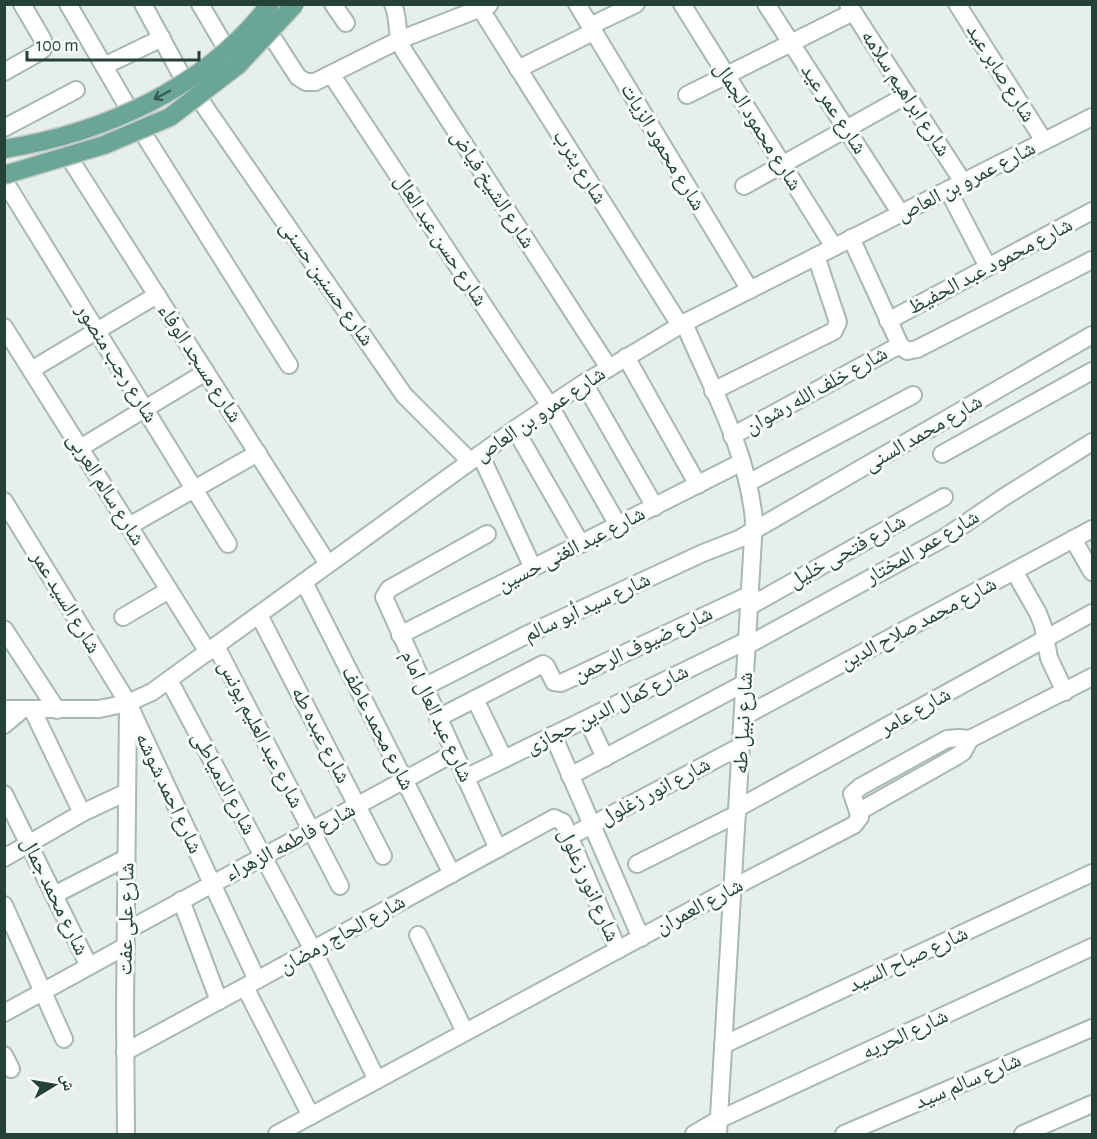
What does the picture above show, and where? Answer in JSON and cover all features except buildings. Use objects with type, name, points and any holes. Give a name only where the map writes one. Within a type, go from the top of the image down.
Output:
[{"type":"main road","points":[[4,175],[104,145],[170,117],[238,65],[295,4]]},
{"type":"main road","points":[[4,149],[73,133],[139,107],[175,89],[203,70],[259,19],[270,14]]},
{"type":"street","points":[[4,72],[43,49],[43,40],[22,4]]},
{"type":"street","points":[[68,4],[141,130],[290,365]]},
{"type":"street","name":"شارع حسنين حسنى","points":[[143,4],[194,95],[398,386],[418,410],[475,457],[533,568]]},
{"type":"street","points":[[200,4],[235,62]]},
{"type":"street","points":[[5,182],[72,162],[141,130],[194,95],[235,62],[270,14],[287,4]]},
{"type":"street","points":[[333,4],[346,23]]},
{"type":"street","name":"شارع الشيخ فياض","points":[[393,4],[398,17],[399,40],[609,368]]},
{"type":"street","name":"شارع محمود الزيات","points":[[577,4],[750,290]]},
{"type":"street","points":[[518,69],[591,29],[617,8],[636,4]]},
{"type":"street","name":"شارع محمود الجمال","points":[[682,4],[834,247]]},
{"type":"street","name":"شارع عمر عيد","points":[[766,4],[901,214]]},
{"type":"street","name":"شارع صابر عيد","points":[[957,4],[1044,141]]},
{"type":"street","points":[[270,14],[302,80],[315,82],[399,40],[485,6]]},
{"type":"street","name":"شارع يثرب","points":[[485,6],[518,69],[682,324]]},
{"type":"street","points":[[687,95],[791,43],[851,8]]},
{"type":"street","name":"شارع ابراهيم سلامه","points":[[851,8],[907,95],[956,186],[988,267]]},
{"type":"street","points":[[104,66],[162,38]]},
{"type":"street","name":"شارع حسن عبد العال","points":[[331,74],[550,406],[618,525]]},
{"type":"street","points":[[4,128],[76,90]]},
{"type":"street","points":[[744,186],[907,95]]},
{"type":"street","name":"شارع عمرو بن العاص","points":[[4,709],[99,709],[128,703],[152,692],[475,457],[626,357],[682,324],[1092,117]]},
{"type":"street","name":"شارع مسجد الوفاء","points":[[72,162],[328,564]]},
{"type":"street","name":"شارع رجب منصور","points":[[5,182],[228,544]]},
{"type":"street","name":"شارع محمود عبد الحفيظ","points":[[888,321],[1092,211]]},
{"type":"street","points":[[851,238],[888,321],[900,345],[907,351],[917,349],[1092,260]]},
{"type":"street","points":[[713,391],[834,331],[838,322],[816,256]]},
{"type":"street","points":[[32,370],[157,295]]},
{"type":"street","name":"شارع نبيل طه","points":[[682,324],[742,462],[753,515],[734,887],[718,1127]]},
{"type":"street","name":"شارع سالم العربى","points":[[4,327],[169,590],[212,649]]},
{"type":"street","name":"شارع محمد السنى","points":[[753,531],[1092,335]]},
{"type":"street","name":"شارع خلف الله رشوان","points":[[732,436],[900,345]]},
{"type":"street","points":[[626,357],[698,485]]},
{"type":"street","points":[[942,454],[1092,371]]},
{"type":"street","points":[[80,448],[206,372]]},
{"type":"street","points":[[584,383],[655,507]]},
{"type":"street","points":[[748,483],[913,395]]},
{"type":"street","points":[[515,429],[581,544]]},
{"type":"street","name":"شارع عمر المختار","points":[[748,642],[944,538],[1092,442]]},
{"type":"street","points":[[129,526],[258,453]]},
{"type":"street","name":"شارع عبد الغنى حسين","points":[[400,635],[742,462]]},
{"type":"street","name":"شارع فتحى خليل","points":[[750,600],[944,497]]},
{"type":"street","name":"شارع السيد عمر","points":[[4,501],[128,703]]},
{"type":"street","name":"شارع محمد صلاح الدين","points":[[743,717],[1092,529]]},
{"type":"street","name":"شارع سيد أبو سالم","points":[[424,687],[528,634],[739,540],[753,531]]},
{"type":"street","name":"شارع عبد العال امام","points":[[487,534],[394,586],[385,593],[384,597],[498,849]]},
{"type":"street","points":[[1073,539],[1092,572]]},
{"type":"street","points":[[1014,571],[1038,613],[1052,667],[1065,692]]},
{"type":"street","name":"شارع محمد عاطف","points":[[304,582],[452,874]]},
{"type":"street","points":[[123,617],[169,590]]},
{"type":"street","name":"شارع ضيوف الرحمن","points":[[475,699],[544,665],[554,682],[561,683],[750,600]]},
{"type":"street","name":"شارع عامر","points":[[637,864],[738,811],[1092,613]]},
{"type":"street","name":"شارع عبده طه","points":[[259,615],[383,856]]},
{"type":"street","points":[[4,629],[57,710]]},
{"type":"street","name":"شارع كمال الدين حجازى","points":[[465,778],[748,642]]},
{"type":"street","name":"شارع عبد العليم يونس","points":[[212,649],[340,886]]},
{"type":"street","name":"شارع العمران","points":[[277,1134],[734,887],[854,825],[860,817],[852,798],[855,790],[947,740],[970,739],[1092,677]]},
{"type":"street","name":"شارع الدمياطى","points":[[169,680],[313,950],[377,1080]]},
{"type":"street","points":[[570,776],[745,683]]},
{"type":"street","points":[[438,718],[475,699],[504,759]]},
{"type":"street","name":"شارع على عفت","points":[[126,1134],[128,703]]},
{"type":"street","name":"شارع احمد شوشه","points":[[128,703],[212,884],[251,984],[311,1116]]},
{"type":"street","points":[[4,725],[28,709],[82,813]]},
{"type":"street","points":[[588,719],[605,758]]},
{"type":"street","points":[[553,735],[641,938]]},
{"type":"street","name":"شارع انور زغلول","points":[[569,837],[741,746]]},
{"type":"street","name":"شارع فاطمه الزهراء","points":[[4,1013],[89,966],[181,900],[454,753]]},
{"type":"street","points":[[4,858],[82,813],[127,792]]},
{"type":"street","name":"شارع محمد جمال","points":[[4,794],[89,966]]},
{"type":"street","name":"شارع الحاج رمضان","points":[[125,1052],[554,818],[560,820]]},
{"type":"street","name":"شارع انور زعلول","points":[[560,820],[618,950]]},
{"type":"street","points":[[54,895],[126,858]]},
{"type":"street","name":"شارع صباح السيد","points":[[723,1045],[1092,873]]},
{"type":"street","points":[[181,900],[219,1001]]},
{"type":"street","points":[[4,905],[64,1039]]},
{"type":"street","points":[[418,935],[465,1032]]},
{"type":"street","name":"شارع الحريه","points":[[694,1134],[718,1127],[1092,947]]},
{"type":"street","name":"شارع سالم سيد","points":[[844,1134],[1092,1028]]},
{"type":"street","points":[[1023,1134],[1092,1104]]}]
